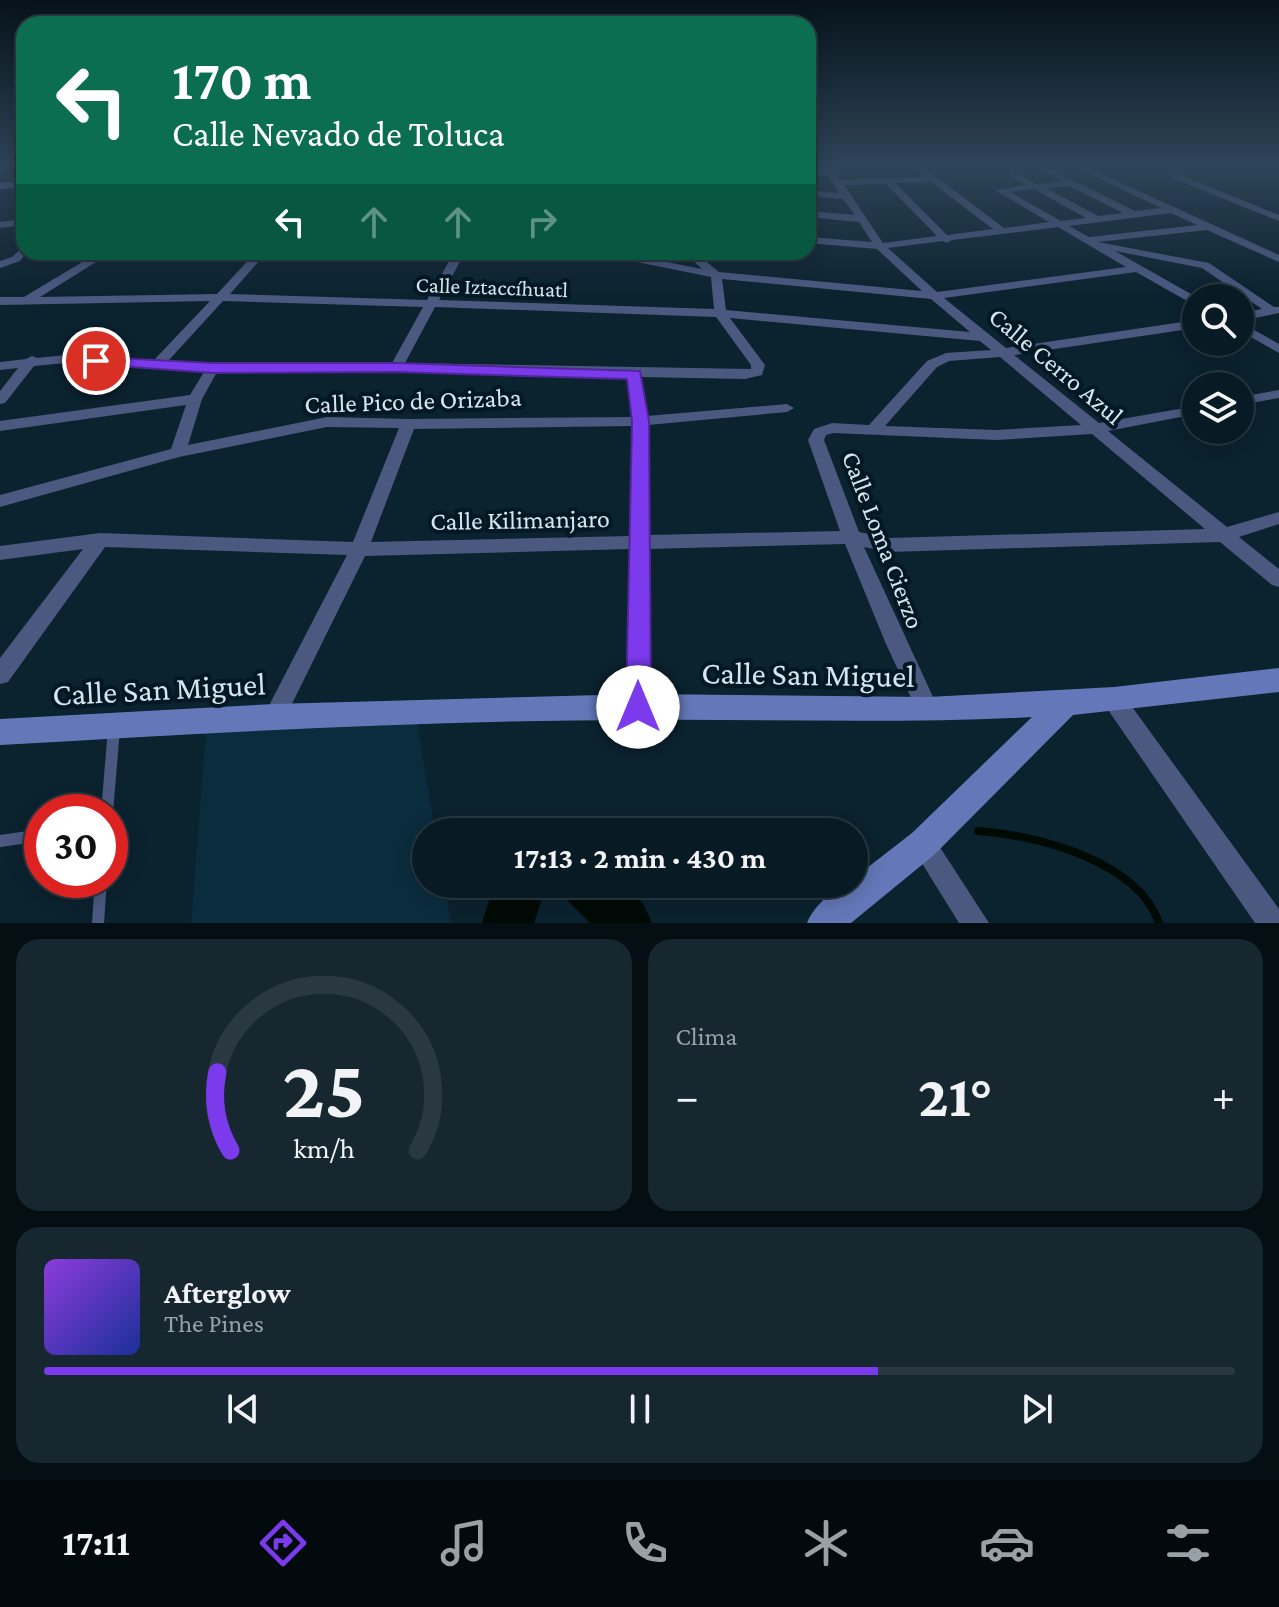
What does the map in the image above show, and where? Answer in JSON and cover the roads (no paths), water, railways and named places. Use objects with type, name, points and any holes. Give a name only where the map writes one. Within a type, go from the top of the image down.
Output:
[{"type":"street","name":"Calle Cerro Azul","points":[[855,209],[880,246],[934,296],[1279,580]]},
{"type":"street","points":[[916,209],[947,240]]},
{"type":"street","points":[[972,209],[1003,232]]},
{"type":"street","points":[[1032,209],[1182,294]]},
{"type":"street","points":[[1078,209],[1098,219]]},
{"type":"street","points":[[1123,209],[1135,215]]},
{"type":"street","points":[[1257,209],[1279,218]]},
{"type":"street","points":[[816,241],[880,246],[1171,210],[1279,259]]},
{"type":"street","points":[[816,215],[861,219]]},
{"type":"street","points":[[1087,242],[1208,227]]},
{"type":"street","points":[[1087,242],[1205,265],[1276,311]]},
{"type":"street","points":[[26,300],[94,260]]},
{"type":"street","points":[[157,365],[255,260]]},
{"type":"street","points":[[396,367],[455,260]]},
{"type":"street","points":[[642,260],[716,275],[934,296],[1135,269]]},
{"type":"street","points":[[0,366],[32,360],[66,359],[213,368],[396,367],[634,375],[745,375],[757,372],[758,365],[720,313],[716,275],[698,260]]},
{"type":"street","name":"Calle Iztaccíhuatl","points":[[0,301],[222,297],[720,313],[983,337]]},
{"type":"street","points":[[1254,315],[1276,311]]},
{"type":"street","points":[[873,430],[932,364],[946,357],[1002,353],[1182,326]]},
{"type":"street","points":[[1254,334],[1279,349]]},
{"type":"street","points":[[0,400],[32,360]]},
{"type":"street","points":[[178,452],[195,399],[213,368]]},
{"type":"street","points":[[634,375],[640,421],[638,707]]},
{"type":"street","points":[[1254,398],[1279,394]]},
{"type":"street","points":[[0,426],[195,399]]},
{"type":"street","name":"Calle Pico de Orizaba","points":[[0,501],[178,452],[327,422],[640,421],[787,408]]},
{"type":"street","points":[[873,430],[996,435],[1094,429],[1182,413]]},
{"type":"street","points":[[274,717],[359,549],[408,424]]},
{"type":"street","name":"Calle Loma Cierzo","points":[[873,430],[832,428],[819,432],[816,440],[849,537],[886,625],[928,710]]},
{"type":"street","name":"Calle Kilimanjaro","points":[[0,553],[100,540],[359,549],[849,537],[889,545],[1222,535],[1279,518]]},
{"type":"street","points":[[0,675],[100,540]]},
{"type":"street","name":"Calle San Miguel","points":[[0,732],[274,717],[638,707],[928,710],[1114,700],[1279,680]]},
{"type":"street","points":[[1114,700],[1272,923]]},
{"type":"street","points":[[824,923],[923,844],[1065,704]]},
{"type":"street","points":[[923,844],[975,923]]},
{"type":"lane","points":[[109,794],[115,725]]},
{"type":"lane","points":[[0,841],[24,838]]},
{"type":"lane","points":[[98,923],[100,898]]},
{"type":"waterway","points":[[978,831],[1028,838],[1083,855],[1130,883],[1148,901],[1159,923]]},
{"type":"waterway","points":[[508,923],[514,898]]},
{"type":"waterway","points":[[601,898],[626,923]]}]
